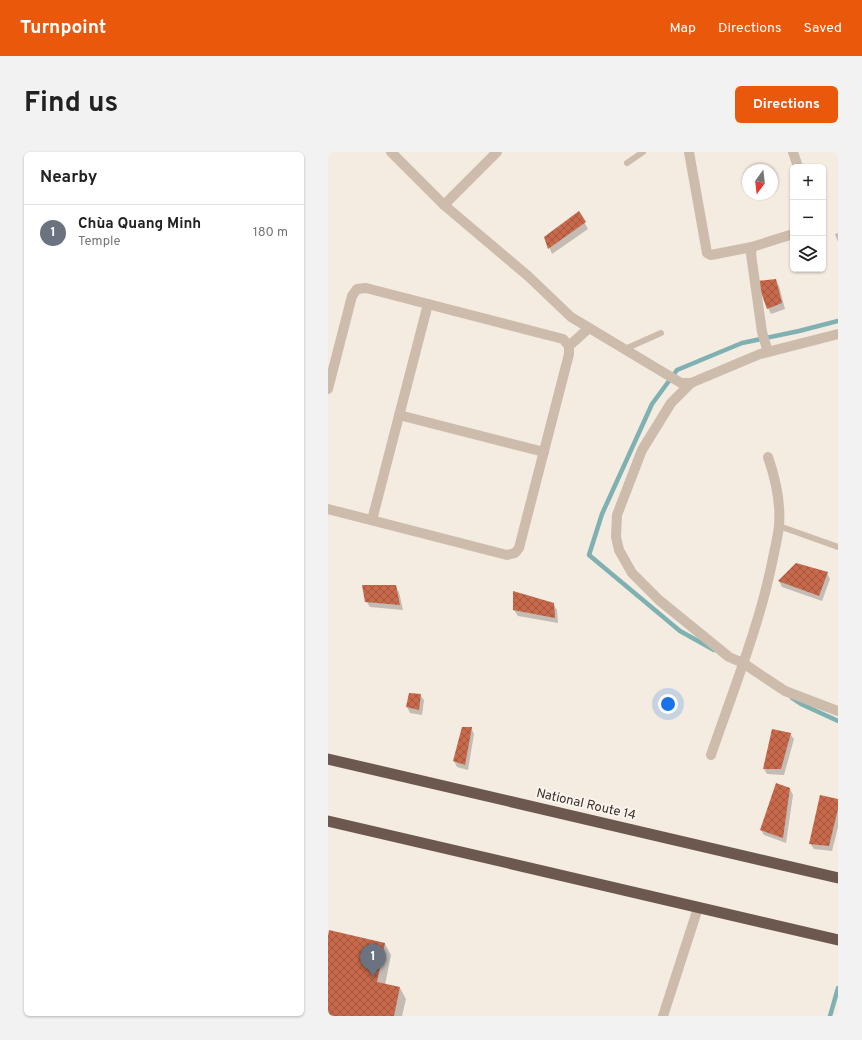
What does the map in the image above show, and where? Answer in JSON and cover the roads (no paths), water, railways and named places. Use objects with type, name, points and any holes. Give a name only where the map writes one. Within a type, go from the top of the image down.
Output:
[{"type":"highway","name":"National Route 14","points":[[328,759],[838,878]]},
{"type":"highway","points":[[328,821],[838,940]]},
{"type":"street","points":[[391,152],[444,205],[528,276],[571,317],[677,381],[681,383],[691,383]]},
{"type":"street","points":[[444,205],[497,152]]},
{"type":"street","points":[[689,152],[707,253],[711,255],[752,247],[790,235]]},
{"type":"street","points":[[793,152],[797,164]]},
{"type":"street","points":[[752,247],[751,254],[762,332],[767,348]]},
{"type":"street","points":[[328,389],[352,296],[357,290],[366,288],[563,339],[569,346],[569,354],[519,548],[515,553],[507,555],[328,509]]},
{"type":"street","points":[[372,520],[428,304]]},
{"type":"street","points":[[569,346],[589,328]]},
{"type":"street","points":[[838,334],[767,348],[760,354],[691,383],[671,402],[642,450],[617,515],[616,537],[619,550],[632,573],[659,600],[729,657],[743,663],[785,691],[838,711]]},
{"type":"street","points":[[399,415],[544,452]]},
{"type":"street","points":[[711,755],[743,663],[769,577],[779,526],[779,492],[768,457]]},
{"type":"street","points":[[663,1016],[698,908]]},
{"type":"lane","points":[[627,163],[643,152]]},
{"type":"lane","points":[[625,349],[661,332]]},
{"type":"lane","points":[[779,526],[838,547]]},
{"type":"waterway","points":[[714,650],[680,631],[589,555],[602,514],[652,404],[677,370],[742,343],[838,321]]},
{"type":"waterway","points":[[792,698],[801,704],[838,721]]},
{"type":"waterway","points":[[830,1016],[838,988]]},
{"type":"place","name":"Chùa Quang Minh","points":[[373,977]]}]
